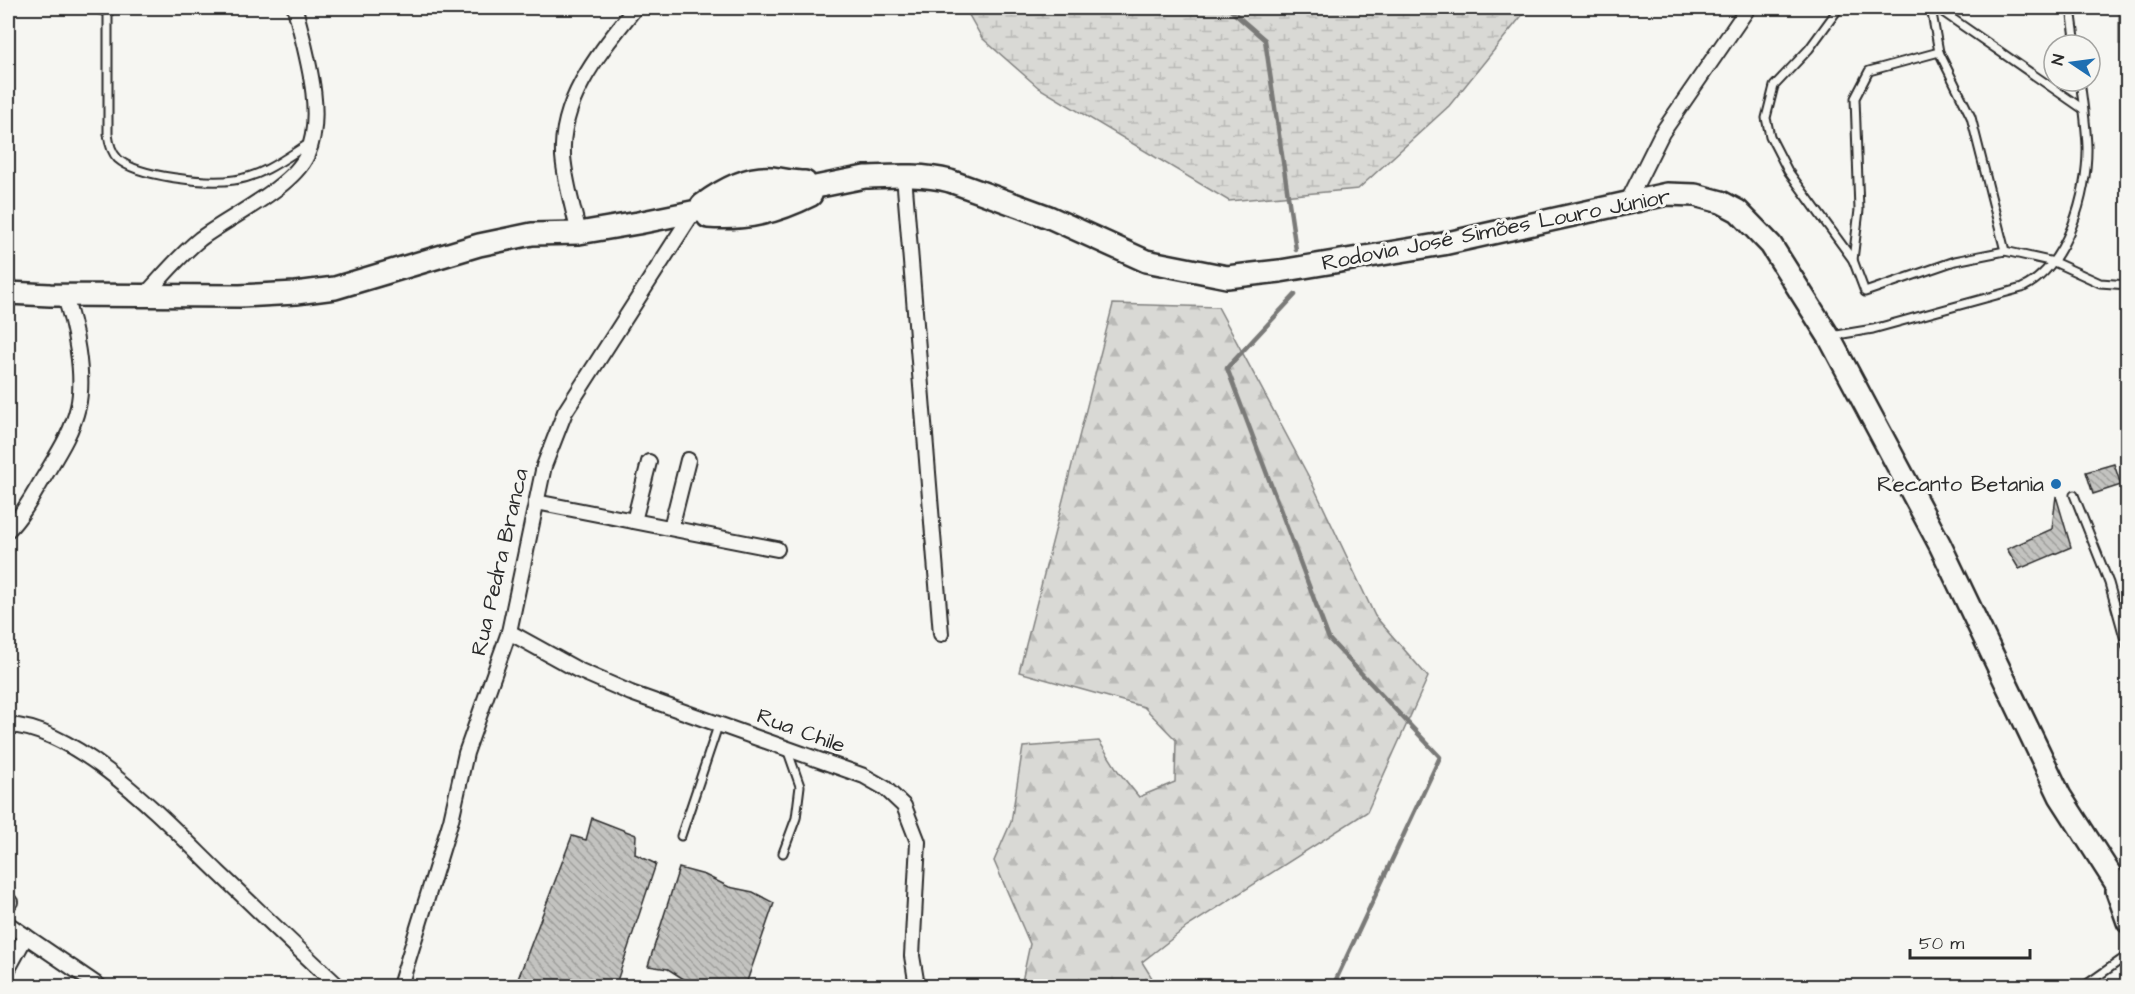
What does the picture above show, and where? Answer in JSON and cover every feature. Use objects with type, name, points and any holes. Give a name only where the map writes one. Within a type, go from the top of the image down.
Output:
[{"type":"main road","name":"Rodovia José Simões Louro Júnior","points":[[8,293],[240,296],[334,288],[479,245],[532,234],[579,233],[694,211],[721,191],[742,183],[768,178],[835,183],[865,177],[903,175],[933,177],[987,194],[1049,218],[1146,261],[1227,277],[1280,272],[1443,243],[1667,194],[1695,195],[1722,202],[1738,211],[1772,245],[1828,337],[1940,545],[2060,796],[2127,902]]},
{"type":"main road","name":"Rodovia José Simões Louro Júnior","points":[[694,211],[706,217],[749,217],[785,208],[835,183]]},
{"type":"main road","name":"Rodovia José Simões Louro Júnior","points":[[2109,871],[2127,922]]},
{"type":"street","points":[[146,294],[200,239],[257,202],[301,165],[311,143],[314,112],[312,80],[295,8]]},
{"type":"street","points":[[579,233],[563,157],[564,131],[569,107],[586,74],[635,8]]},
{"type":"street","points":[[1628,201],[1662,134],[1748,8]]},
{"type":"street","points":[[903,175],[941,633]]},
{"type":"street","name":"Rua Pedra Branca","points":[[400,987],[452,820],[466,753],[509,632],[544,466],[565,412],[694,211]]},
{"type":"street","points":[[8,530],[23,511],[63,446],[78,405],[78,347],[74,321],[64,295]]},
{"type":"street","points":[[671,528],[688,460]]},
{"type":"street","points":[[634,521],[649,462]]},
{"type":"street","points":[[536,502],[777,549]]},
{"type":"street","name":"Rua Chile","points":[[509,632],[578,670],[631,693],[864,776],[885,788],[904,806],[918,842],[912,956],[917,987]]},
{"type":"street","points":[[8,725],[28,726],[37,730],[85,755],[131,788],[338,987]]},
{"type":"street","points":[[8,924],[99,987]]},
{"type":"street","points":[[8,969],[26,936]]},
{"type":"lane","points":[[90,8],[108,10],[108,134],[110,147],[117,158],[131,167],[186,179],[234,180],[257,173],[311,143]]},
{"type":"lane","points":[[1839,8],[1809,49],[1774,86],[1766,118],[1770,136],[1788,171],[1853,260],[1865,292],[1954,261],[2005,251],[2054,262],[2100,283],[2127,285]]},
{"type":"lane","points":[[1931,8],[1939,52],[1971,117],[2005,251]]},
{"type":"lane","points":[[1937,8],[2083,109]]},
{"type":"lane","points":[[2071,8],[2074,33]]},
{"type":"lane","points":[[1853,260],[1860,210],[1855,98],[1869,71],[1939,52]]},
{"type":"lane","points":[[1828,337],[1873,329],[2022,288],[2043,275],[2054,262],[2072,225],[2082,187],[2087,148],[2081,93]]},
{"type":"lane","points":[[2074,495],[2109,583],[2127,651]]},
{"type":"lane","points":[[681,836],[719,723]]},
{"type":"lane","points":[[783,853],[796,818],[800,786],[787,748]]},
{"type":"lane","points":[[2084,987],[2127,955]]},
{"type":"green space","points":[[965,8],[1528,8],[1449,106],[1358,189],[1229,201],[1039,88],[982,38]]},
{"type":"green space","points":[[2119,8],[2127,8],[2127,44],[2119,44]]},
{"type":"green space","points":[[1113,304],[1218,307],[1310,479],[1375,616],[1428,677],[1367,812],[1187,927],[1142,962],[1157,986],[1021,986],[1030,944],[994,861],[1011,822],[1023,747],[1099,741],[1118,771],[1139,797],[1175,782],[1176,740],[1144,707],[1019,672]]},
{"type":"building","points":[[2114,464],[2121,485],[2093,494],[2086,472]]},
{"type":"building","points":[[2056,496],[2071,547],[2019,569],[2007,549],[2052,529]]},
{"type":"building","points":[[592,818],[636,835],[635,854],[656,864],[615,987],[515,987],[572,836],[586,840]]},
{"type":"building","points":[[679,868],[705,875],[729,887],[753,892],[774,903],[745,987],[708,987],[690,983],[668,969],[648,966]]},
{"type":"waterway","points":[[1228,8],[1265,40],[1296,250]]},
{"type":"waterway","points":[[1295,295],[1227,368],[1329,639],[1440,757],[1333,986]]},
{"type":"place","name":"Recanto Betania","points":[[2056,484]]}]
